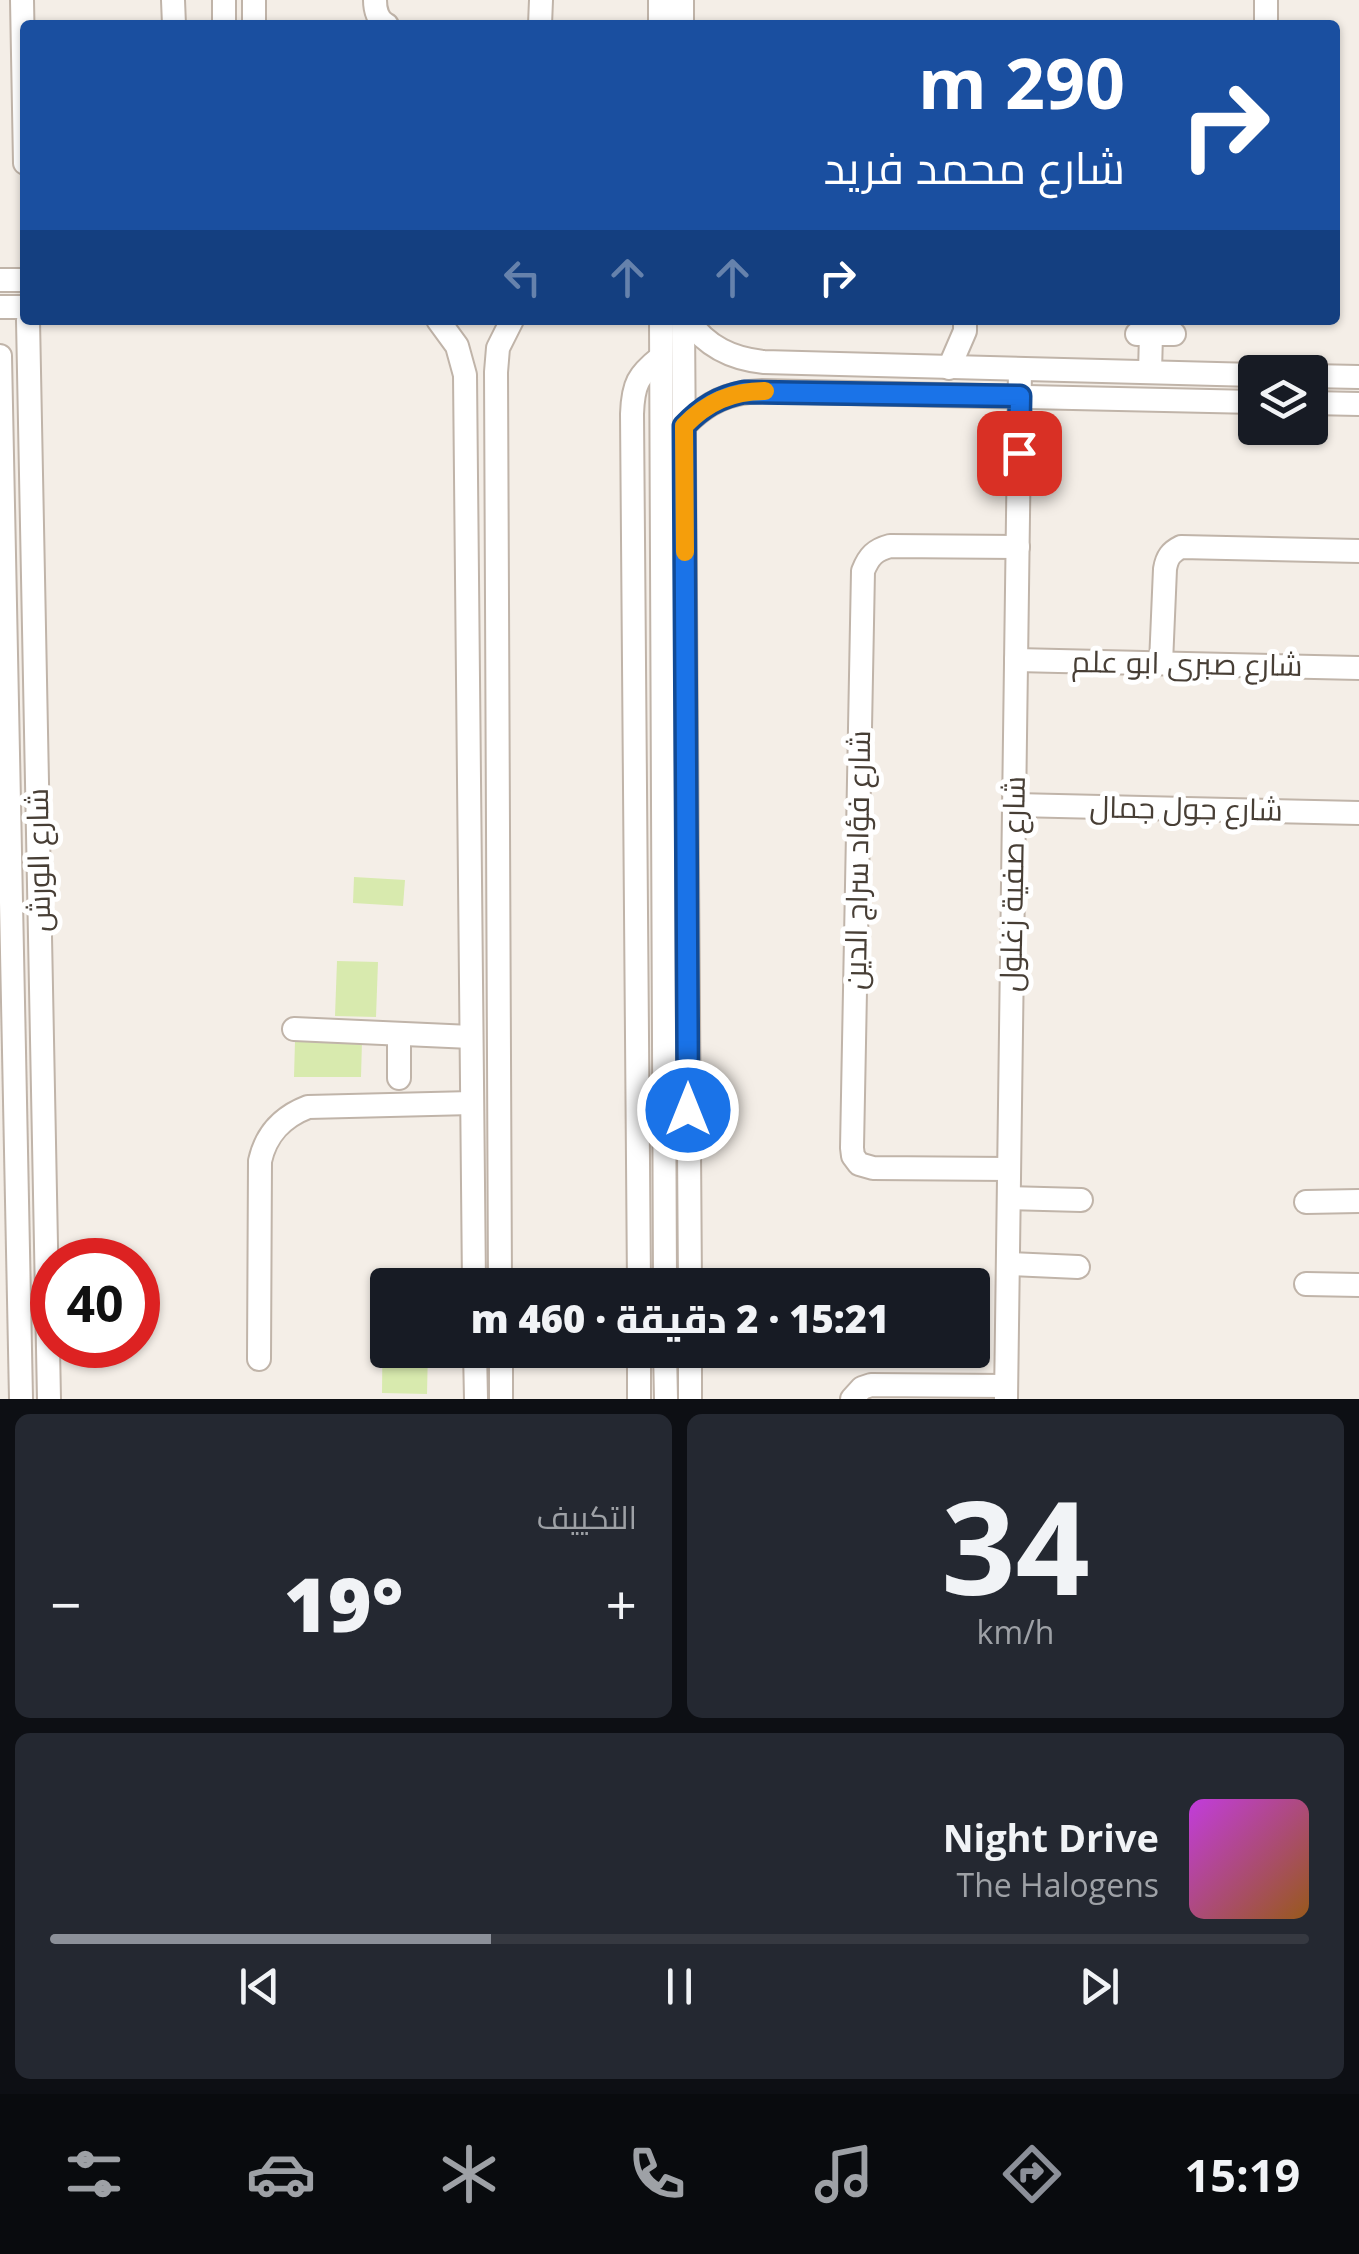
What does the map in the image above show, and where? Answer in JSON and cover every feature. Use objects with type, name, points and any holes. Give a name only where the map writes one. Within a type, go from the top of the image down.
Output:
[{"type":"street","name":"شارع الورش","points":[[28,325],[46,1238]]},
{"type":"street","points":[[442,325],[458,346],[465,375],[474,1268]]},
{"type":"street","points":[[500,1268],[496,372],[498,348],[510,325]]},
{"type":"street","points":[[686,325],[690,1268]]},
{"type":"street","points":[[691,325],[726,354],[764,362],[1238,374]]},
{"type":"street","points":[[949,368],[965,326]]},
{"type":"street","points":[[965,326],[986,369]]},
{"type":"street","points":[[1150,372],[1154,334]]},
{"type":"street","points":[[638,1268],[633,391],[661,337]]},
{"type":"street","points":[[661,337],[665,1268]]},
{"type":"street","name":"شارع الورش","points":[[0,356],[8,1158],[21,1399]]},
{"type":"street","points":[[762,391],[756,376],[764,362]]},
{"type":"street","name":"شارع صفية زغلول","points":[[1006,1393],[1020,369]]},
{"type":"street","points":[[1328,376],[1359,377]]},
{"type":"street","points":[[684,426],[696,413],[727,396],[762,391],[1238,402]]},
{"type":"street","points":[[1328,403],[1359,404]]},
{"type":"street","name":"شارع فؤاد سراج الدين","points":[[1009,1169],[872,1168],[859,1164],[852,1148],[864,570],[868,558],[878,549],[890,546],[1018,548]]},
{"type":"street","points":[[1161,663],[1165,569],[1173,552],[1182,547],[1359,551]]},
{"type":"street","name":"شارع صبرى ابو علم","points":[[1016,660],[1359,668]]},
{"type":"street","points":[[470,793],[497,793]]},
{"type":"street","name":"شارع جول جمال","points":[[1014,805],[1359,812]]},
{"type":"street","points":[[471,924],[498,924]]},
{"type":"street","points":[[294,1029],[471,1037]]},
{"type":"street","points":[[398,1034],[399,1078]]},
{"type":"street","points":[[259,1359],[260,1162],[265,1144],[277,1126],[308,1108],[472,1103]]},
{"type":"street","points":[[1009,1198],[1081,1200]]},
{"type":"street","points":[[1306,1202],[1359,1201]]},
{"type":"street","points":[[472,1209],[499,1208]]},
{"type":"street","points":[[1008,1264],[1078,1266]]},
{"type":"street","points":[[1306,1284],[1359,1285]]},
{"type":"street","points":[[20,1355],[30,1355]]},
{"type":"street","name":"شارع الورش","points":[[48,1368],[49,1399]]},
{"type":"street","points":[[476,1368],[476,1399]]},
{"type":"street","points":[[501,1368],[501,1399]]},
{"type":"street","points":[[639,1368],[639,1399]]},
{"type":"street","points":[[666,1368],[666,1399]]},
{"type":"street","points":[[690,1368],[690,1399]]},
{"type":"street","points":[[852,1399],[870,1385],[1006,1393]]},
{"type":"green space","points":[[354,877],[405,880],[403,906],[353,903]]},
{"type":"green space","points":[[337,961],[378,962],[376,1017],[335,1016]]},
{"type":"green space","points":[[295,1041],[362,1041],[361,1077],[294,1077]]},
{"type":"green space","points":[[382,1368],[428,1368],[427,1394],[382,1393]]},
{"type":"slow traffic","points":[[685,552],[684,426],[696,413],[727,396],[765,391]]},
{"type":"route","points":[[688,1110],[684,426],[711,403],[744,392],[1020,396],[1019,453]]}]
